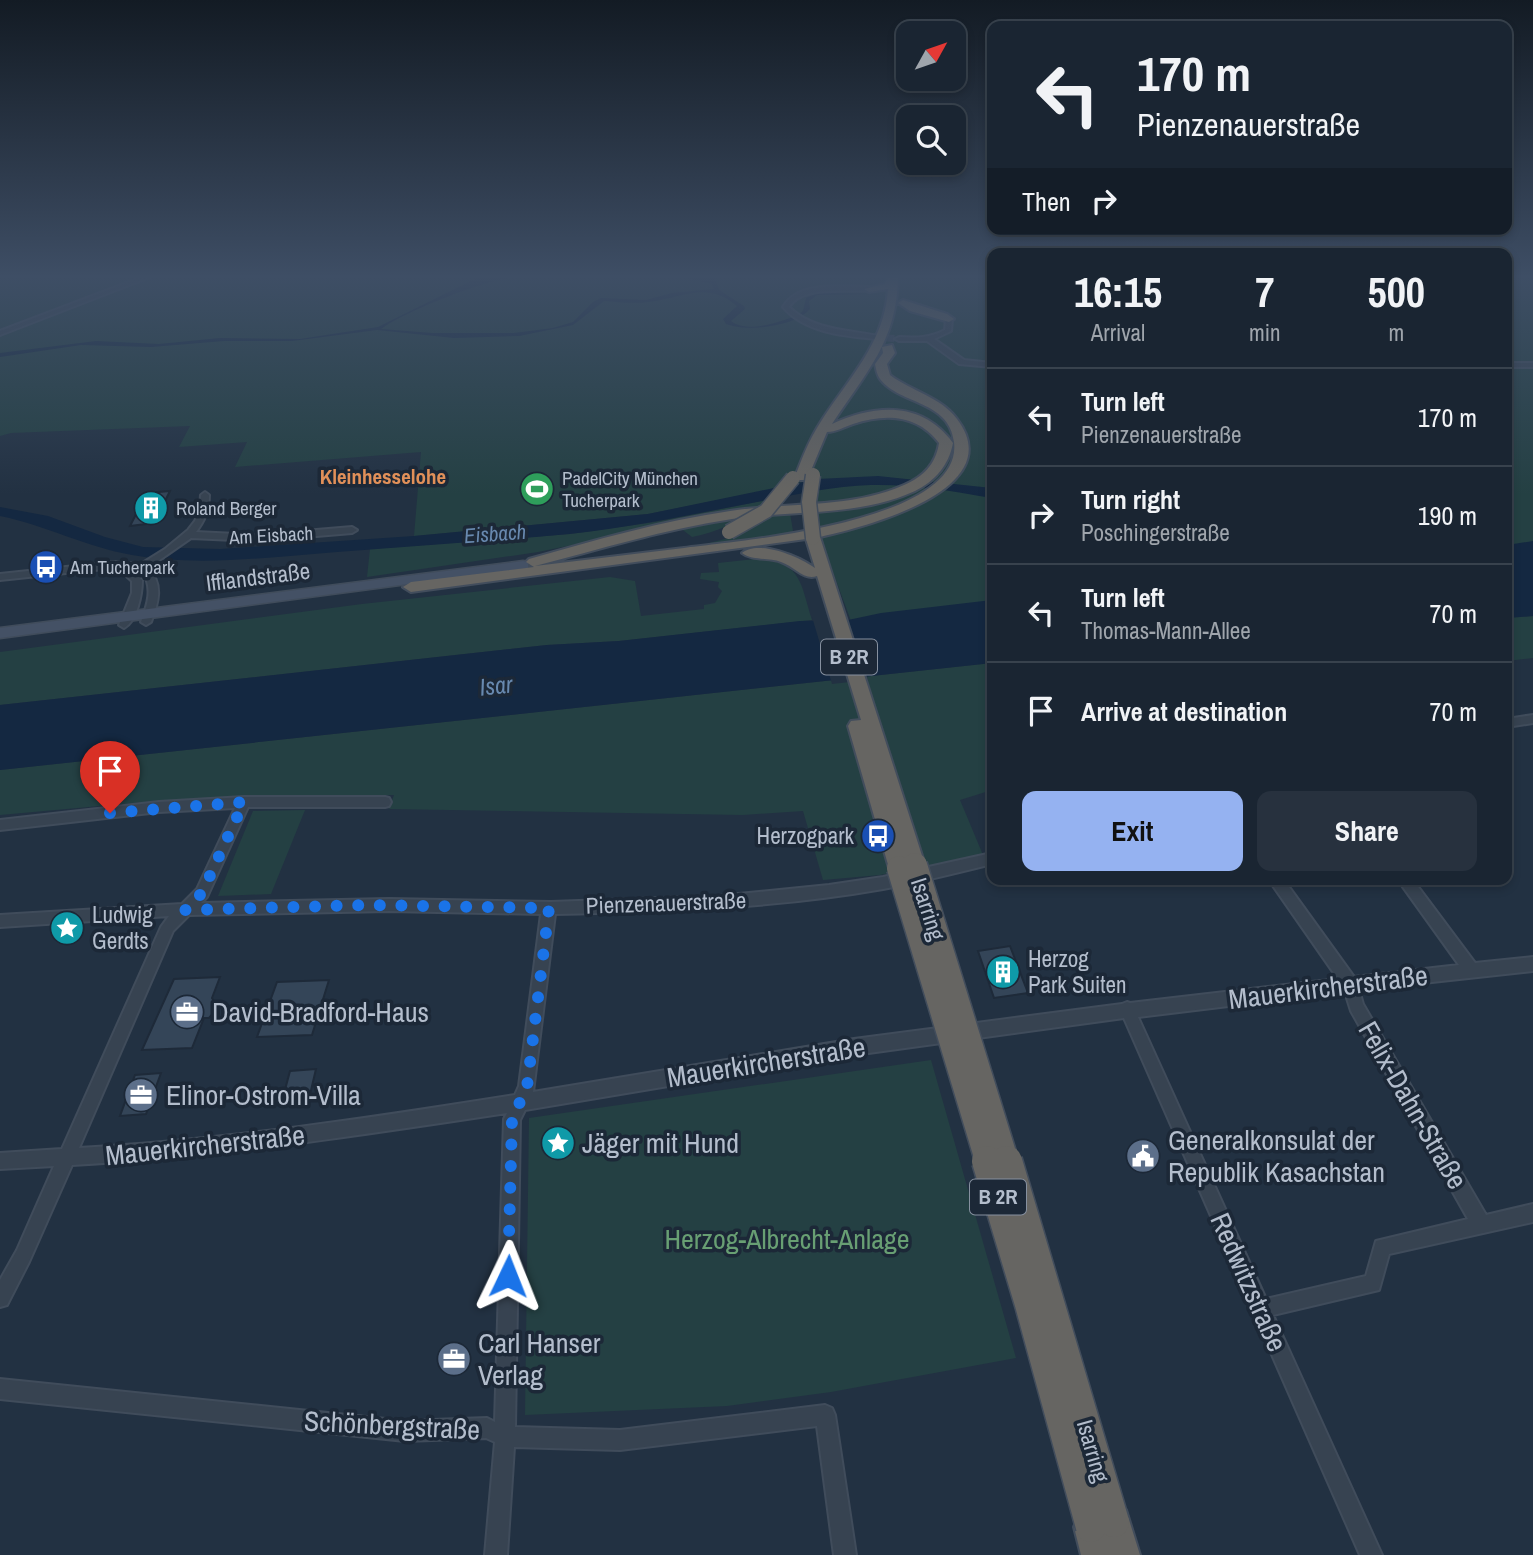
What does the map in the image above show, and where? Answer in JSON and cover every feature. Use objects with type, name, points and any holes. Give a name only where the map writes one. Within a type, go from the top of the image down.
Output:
[{"type":"highway","name":"Isarring","points":[[875,350],[827,417],[813,442],[803,475],[799,501],[816,577],[907,867],[1026,1291],[1101,1535],[1123,1555]]},
{"type":"highway","name":"Isarring","points":[[803,475],[818,454],[842,408],[889,350]]},
{"type":"highway","points":[[411,587],[771,541],[861,522],[889,513],[928,494],[943,483],[954,469],[961,443],[956,428],[943,411],[884,377],[881,365],[891,350]]},
{"type":"highway","points":[[523,565],[678,524],[735,514],[844,504],[905,490],[938,467],[945,456],[946,443],[942,435],[933,427],[911,417],[867,414],[830,429]]},
{"type":"highway","points":[[523,565],[692,542],[729,531],[755,519],[774,505],[803,475]]},
{"type":"highway","points":[[411,587],[524,581],[742,554],[776,554],[790,558],[816,577]]},
{"type":"main road","name":"Ifflandstraße","points":[[0,641],[523,565]]},
{"type":"main road","name":"Ifflandstraße","points":[[148,618],[411,587]]},
{"type":"main road","name":"Ifflandstraße","points":[[0,633],[126,621]]},
{"type":"street","points":[[944,350],[962,362],[987,364]]},
{"type":"street","points":[[1512,365],[1533,365]]},
{"type":"street","points":[[91,569],[132,574],[191,535],[206,506],[205,495]]},
{"type":"street","name":"Am Eisbach","points":[[191,535],[257,538],[352,530]]},
{"type":"street","points":[[0,577],[146,564]]},
{"type":"street","points":[[146,564],[153,587],[148,618]]},
{"type":"street","points":[[126,621],[137,593],[137,580],[132,574]]},
{"type":"street","points":[[1512,722],[1533,719]]},
{"type":"street","points":[[0,825],[159,807],[244,802],[385,802]]},
{"type":"street","points":[[0,1298],[23,1256],[168,927],[202,893],[244,802]]},
{"type":"street","name":"Pienzenauerstraße","points":[[0,921],[185,910],[365,905],[549,908],[725,903],[821,894],[890,883],[987,859]]},
{"type":"street","name":"Felix-Dahn-Straße","points":[[1280,885],[1350,984],[1356,1006],[1481,1224]]},
{"type":"street","points":[[1409,885],[1471,970]]},
{"type":"street","points":[[496,1555],[505,1437],[512,1119],[527,1087],[549,908]]},
{"type":"street","name":"Mauerkircherstraße","points":[[0,1161],[66,1158],[302,1136],[518,1104],[860,1046],[1127,1009],[1533,964]]},
{"type":"street","name":"Redwitzstraße","points":[[1127,1009],[1371,1555]]},
{"type":"street","points":[[1261,1309],[1373,1284],[1382,1247],[1533,1213]]},
{"type":"street","name":"Schönbergstraße","points":[[0,1389],[405,1431],[487,1428],[505,1437],[620,1440],[825,1415],[845,1555]]},
{"type":"green space","points":[[0,350],[987,350],[987,607],[851,621],[820,537],[816,490],[779,488],[648,514],[414,536],[421,452],[235,467],[247,442],[179,447],[190,426],[11,433],[0,436]]},
{"type":"green space","points":[[1512,350],[1533,350],[1533,546],[1512,548]]},
{"type":"green space","points":[[772,499],[744,517],[703,535],[692,537],[675,524],[538,552],[367,577],[370,549],[570,534],[655,522]]},
{"type":"green space","points":[[790,513],[793,531],[789,533],[693,547],[729,538],[773,515]]},
{"type":"green space","points":[[755,559],[782,564],[791,569],[801,585],[812,620],[619,641],[547,645],[0,705],[0,652],[362,604],[610,577],[635,581],[641,616],[704,609],[704,605],[715,603],[722,591],[718,587],[719,582],[700,579],[701,573],[719,572],[718,563]]},
{"type":"green space","points":[[1533,616],[1533,658],[1512,660],[1512,618]]},
{"type":"green space","points":[[987,664],[987,792],[960,800],[983,855],[880,875],[823,880],[803,811],[743,815],[389,809],[394,795],[144,802],[0,815],[0,770]]},
{"type":"green space","points":[[305,810],[271,894],[218,896],[253,811]]},
{"type":"green space","name":"Herzog-Albrecht-Anlage","points":[[931,1060],[1016,1358],[831,1392],[727,1406],[525,1415],[529,1118]]},
{"type":"water","points":[[27,350],[50,350],[0,357],[0,353]]},
{"type":"water","name":"Eisbach","points":[[878,476],[987,487],[987,497],[917,487],[857,486],[803,493],[642,524],[569,534],[209,561],[132,555],[0,516],[0,507],[48,516],[105,537],[143,547],[220,549],[414,536],[648,514],[817,479]]},
{"type":"water","points":[[1533,541],[1533,616],[1512,618],[1512,544]]},
{"type":"water","name":"Isar","points":[[987,601],[987,664],[0,770],[0,705],[547,645],[619,641],[800,621],[848,620],[881,613]]},
{"type":"pier","points":[[812,617],[847,617],[868,680],[832,684]]},
{"type":"building","name":"Roland Berger","points":[[170,491],[154,523],[130,526],[147,493]]},
{"type":"building","name":"Herzog Park Suiten","points":[[1010,946],[1028,993],[994,998],[978,951]]},
{"type":"building","name":"David-Bradford-Haus","points":[[220,977],[212,998],[217,1005],[216,1010],[209,1018],[204,1018],[192,1048],[142,1050],[174,979]]},
{"type":"building","points":[[329,980],[312,1035],[257,1037],[277,982]]},
{"type":"building","points":[[316,1069],[309,1099],[282,1101],[290,1071]]},
{"type":"building","name":"Elinor-Ostrom-Villa","points":[[161,1073],[146,1114],[120,1116],[135,1075]]},
{"type":"place","name":"PadelCity München Tucherpark","points":[[537,489]]},
{"type":"place","name":"Roland Berger","points":[[151,508]]},
{"type":"place","name":"Am Tucherpark","points":[[46,567]]},
{"type":"place","name":"Herzogpark","points":[[878,836]]},
{"type":"place","name":"Ludwig Gerdts","points":[[67,928]]},
{"type":"place","name":"Herzog Park Suiten","points":[[1003,972]]},
{"type":"place","name":"David-Bradford-Haus","points":[[187,1012]]},
{"type":"place","name":"Elinor-Ostrom-Villa","points":[[141,1095]]},
{"type":"place","name":"Jäger mit Hund","points":[[558,1143]]},
{"type":"place","name":"Generalkonsulat der Republik Kasachstan","points":[[1143,1156]]},
{"type":"place","name":"Carl Hanser Verlag","points":[[454,1359]]},
{"type":"district","name":"Kleinhesselohe","points":[[383,477]]},
{"type":"route","points":[[110,813],[244,802],[202,893],[185,910],[365,905],[549,908],[527,1087],[512,1119],[508,1276]]}]
